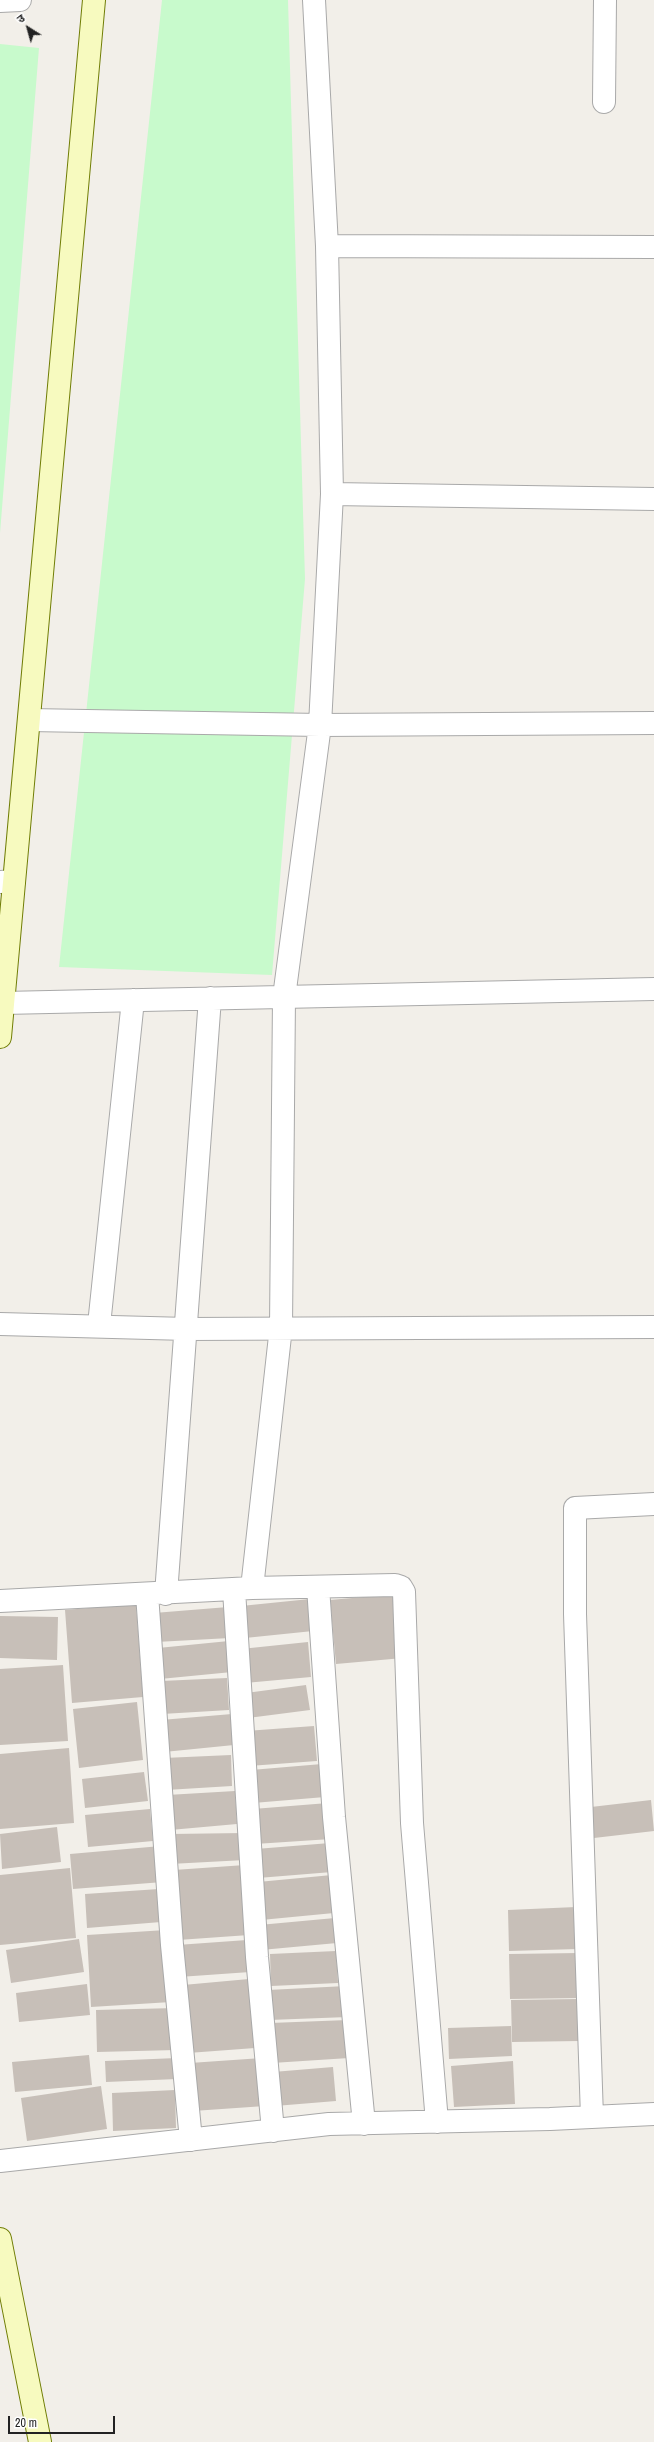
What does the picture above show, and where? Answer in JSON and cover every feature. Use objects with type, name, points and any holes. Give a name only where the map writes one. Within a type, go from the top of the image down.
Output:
[{"type":"street","points":[[0,1],[20,0]]},
{"type":"street","points":[[0,1037],[3,1002],[7,882],[29,720],[94,0]]},
{"type":"street","points":[[273,2131],[257,1957],[243,1589],[281,1327],[284,997],[320,725],[332,494],[327,246],[314,0]]},
{"type":"street","points":[[604,102],[605,0]]},
{"type":"street","points":[[327,246],[654,247]]},
{"type":"street","points":[[332,494],[654,499]]},
{"type":"street","points":[[29,720],[320,725],[654,723]]},
{"type":"street","points":[[3,1002],[654,989]]},
{"type":"street","points":[[191,2140],[172,1945],[157,1594],[186,1329],[210,998]]},
{"type":"street","points":[[99,1325],[133,1000]]},
{"type":"street","points":[[0,1324],[99,1325],[186,1329],[281,1327],[479,1329],[654,1327]]},
{"type":"street","points":[[592,2117],[576,1630],[575,1508],[654,1504]]},
{"type":"street","points":[[0,1601],[243,1589],[395,1585],[401,1587],[404,1592],[412,1823],[437,2122]]},
{"type":"street","points":[[318,1587],[334,1817],[364,2124]]},
{"type":"street","points":[[0,2161],[329,2124],[437,2122],[654,2114]]},
{"type":"street","points":[[0,2239],[40,2442]]},
{"type":"green space","points":[[162,0],[288,0],[305,579],[272,975],[59,967]]},
{"type":"green space","points":[[0,44],[39,48],[0,533]]},
{"type":"building","points":[[397,1594],[403,1658],[336,1664],[330,1600]]},
{"type":"building","points":[[310,1599],[313,1631],[245,1638],[241,1606]]},
{"type":"building","points":[[136,1604],[143,1697],[72,1703],[65,1610]]},
{"type":"building","points":[[228,1607],[230,1638],[156,1642],[154,1613]]},
{"type":"building","points":[[0,1616],[58,1617],[57,1660],[0,1658]]},
{"type":"building","points":[[229,1641],[232,1672],[160,1679],[158,1648]]},
{"type":"building","points":[[308,1642],[311,1677],[245,1683],[241,1649]]},
{"type":"building","points":[[63,1665],[68,1741],[0,1745],[0,1669]]},
{"type":"building","points":[[227,1678],[229,1710],[162,1714],[161,1681]]},
{"type":"building","points":[[306,1685],[310,1710],[248,1718],[246,1693]]},
{"type":"building","points":[[137,1702],[143,1760],[79,1768],[73,1709]]},
{"type":"building","points":[[232,1714],[234,1745],[164,1752],[161,1720]]},
{"type":"building","points":[[314,1726],[317,1761],[249,1766],[246,1731]]},
{"type":"building","points":[[69,1748],[74,1823],[0,1829],[0,1754]]},
{"type":"building","points":[[231,1755],[232,1786],[166,1790],[164,1758]]},
{"type":"building","points":[[322,1764],[325,1797],[253,1803],[251,1770]]},
{"type":"building","points":[[144,1772],[148,1801],[85,1808],[82,1779]]},
{"type":"building","points":[[235,1791],[237,1824],[170,1830],[167,1795]]},
{"type":"building","points":[[651,1800],[654,1831],[594,1838],[591,1807]]},
{"type":"building","points":[[328,1803],[331,1839],[255,1844],[253,1809]]},
{"type":"building","points":[[150,1809],[153,1841],[88,1847],[85,1815]]},
{"type":"building","points":[[57,1827],[61,1862],[2,1869],[0,1834]]},
{"type":"building","points":[[244,1833],[245,1860],[170,1864],[170,1834]]},
{"type":"building","points":[[330,1843],[332,1872],[258,1878],[256,1849]]},
{"type":"building","points":[[161,1846],[163,1882],[73,1889],[70,1854]]},
{"type":"building","points":[[245,1865],[249,1935],[178,1940],[174,1870]]},
{"type":"building","points":[[70,1868],[76,1938],[0,1945],[0,1875]]},
{"type":"building","points":[[332,1875],[334,1913],[261,1920],[258,1882]]},
{"type":"building","points":[[159,1889],[161,1922],[87,1928],[85,1894]]},
{"type":"building","points":[[576,1907],[578,1949],[509,1951],[508,1910]]},
{"type":"building","points":[[335,1918],[337,1943],[261,1950],[259,1925]]},
{"type":"building","points":[[166,1930],[171,2002],[91,2007],[87,1935]]},
{"type":"building","points":[[79,1939],[84,1972],[11,1983],[6,1950]]},
{"type":"building","points":[[247,1940],[250,1972],[179,1977],[177,1945]]},
{"type":"building","points":[[336,1951],[338,1983],[271,1986],[270,1954]]},
{"type":"building","points":[[579,1953],[580,1998],[510,1999],[509,1954]]},
{"type":"building","points":[[249,1979],[255,2048],[188,2053],[183,1985]]},
{"type":"building","points":[[87,1984],[90,2015],[19,2022],[16,1993]]},
{"type":"building","points":[[346,1986],[348,2017],[269,2020],[268,1990]]},
{"type":"building","points":[[578,1999],[579,2041],[512,2042],[511,2000]]},
{"type":"building","points":[[176,2008],[176,2050],[97,2052],[96,2010]]},
{"type":"building","points":[[348,2020],[349,2058],[272,2063],[270,2023]]},
{"type":"building","points":[[511,2026],[512,2056],[449,2059],[448,2028]]},
{"type":"building","points":[[89,2055],[92,2085],[15,2092],[12,2062]]},
{"type":"building","points":[[177,2058],[177,2079],[106,2082],[105,2061]]},
{"type":"building","points":[[262,2058],[265,2106],[193,2111],[190,2063]]},
{"type":"building","points":[[513,2061],[515,2104],[454,2107],[451,2066]]},
{"type":"building","points":[[333,2067],[336,2101],[275,2106],[273,2072]]},
{"type":"building","points":[[101,2086],[107,2129],[27,2141],[21,2098]]},
{"type":"building","points":[[175,2090],[176,2128],[113,2131],[112,2093]]}]
